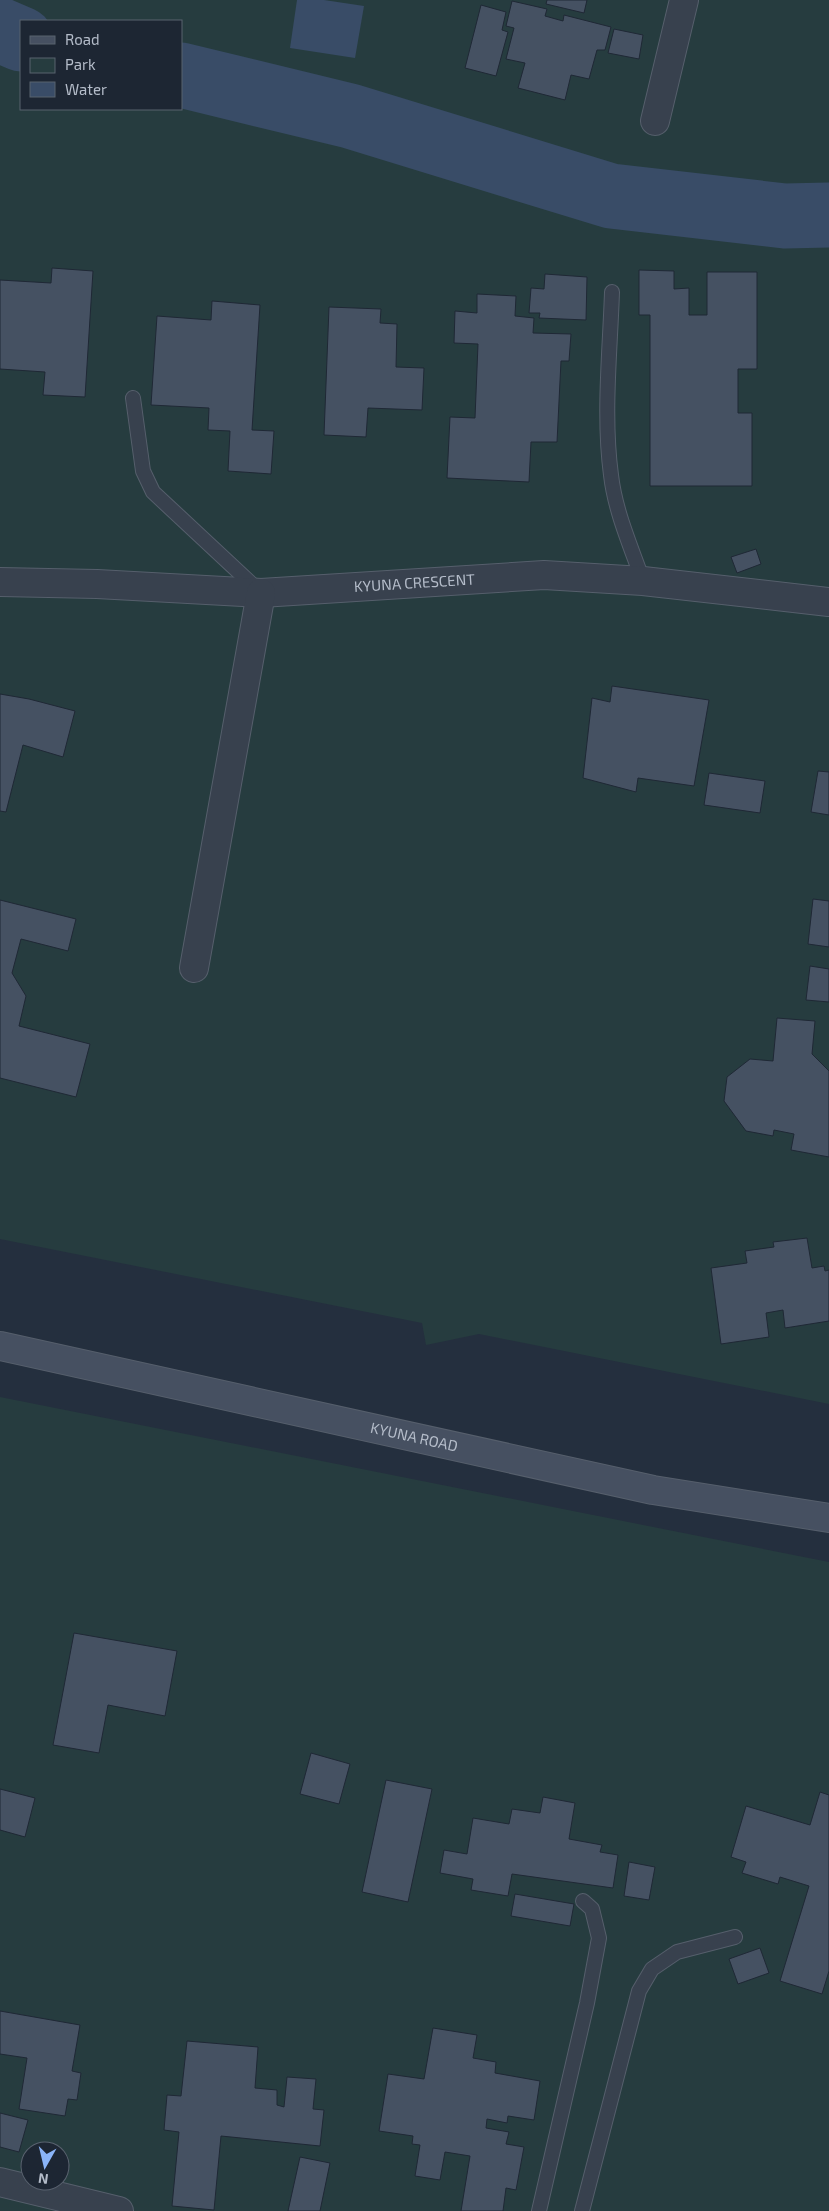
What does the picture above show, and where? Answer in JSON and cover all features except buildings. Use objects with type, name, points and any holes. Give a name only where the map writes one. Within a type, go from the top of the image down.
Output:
[{"type":"main road","name":"KYUNA ROAD","points":[[0,1346],[653,1490],[829,1518]]},
{"type":"street","points":[[655,121],[684,0]]},
{"type":"street","name":"KYUNA CRESCENT","points":[[0,582],[97,584],[261,593],[544,575],[643,581],[829,602]]},
{"type":"street","points":[[194,968],[261,593]]},
{"type":"street","points":[[0,2182],[119,2211]]},
{"type":"lane","points":[[612,292],[608,425],[611,476],[622,524],[643,581]]},
{"type":"lane","points":[[133,398],[143,471],[153,492],[261,593]]},
{"type":"lane","points":[[539,2211],[587,2003],[599,1938],[592,1910],[583,1901]]},
{"type":"lane","points":[[582,2211],[639,1991],[652,1969],[677,1952],[735,1937]]},
{"type":"green space","points":[[0,0],[829,0],[829,1404],[479,1334],[426,1345],[422,1323],[0,1239]]},
{"type":"green space","points":[[0,1397],[829,1562],[829,2211],[0,2211]]},
{"type":"water","points":[[297,0],[324,0],[364,6],[355,58],[290,48]]},
{"type":"waterway","points":[[0,30],[20,39]]},
{"type":"waterway","points":[[182,75],[350,116],[611,196],[785,216],[829,215]]}]
